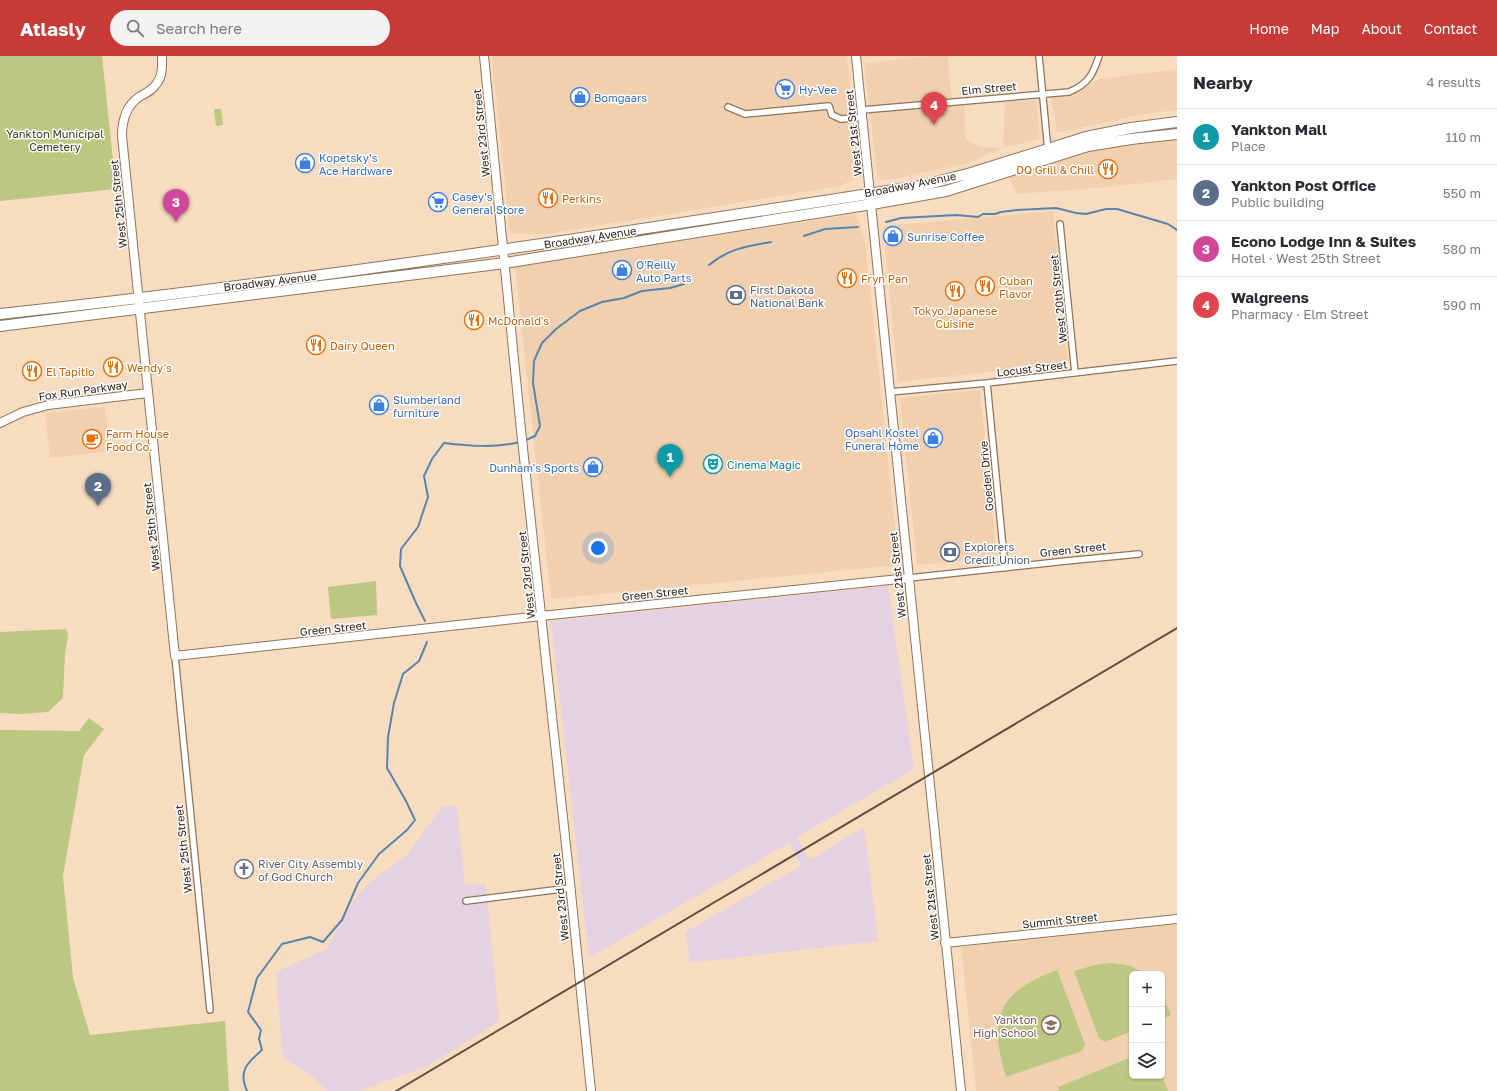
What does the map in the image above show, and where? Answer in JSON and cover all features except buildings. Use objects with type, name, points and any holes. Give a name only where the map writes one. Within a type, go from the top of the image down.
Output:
[{"type":"highway","name":"Broadway Avenue","points":[[0,326],[504,249],[946,190],[1048,153],[1081,138],[1105,132],[1177,122]]},
{"type":"highway","name":"Broadway Avenue","points":[[1048,153],[1131,138],[1177,134]]},
{"type":"highway","name":"Broadway Avenue","points":[[0,314],[139,304],[505,263],[871,199]]},
{"type":"street","name":"West 25th Street","points":[[162,56],[162,70],[158,83],[136,99],[129,107],[122,127],[210,1010]]},
{"type":"street","name":"West 23rd Street","points":[[484,56],[504,249],[520,430],[591,1091]]},
{"type":"street","name":"West 21st Street","points":[[856,56],[863,113],[928,777],[961,1091]]},
{"type":"street","points":[[1039,56],[1048,153]]},
{"type":"street","name":"Elm Street","points":[[728,108],[745,114],[828,106],[830,111],[838,115],[1043,93],[1069,92],[1079,88],[1090,78],[1099,56]]},
{"type":"street","name":"West 20th Street","points":[[1060,224],[1075,373]]},
{"type":"street","name":"Locust Street","points":[[890,392],[987,383],[1177,361]]},
{"type":"street","name":"Goeden Drive","points":[[987,383],[1005,568]]},
{"type":"street","name":"Fox Run Parkway","points":[[0,423],[23,412],[48,405],[148,392]]},
{"type":"street","name":"Green Street","points":[[175,656],[541,616],[1139,554]]},
{"type":"street","points":[[466,901],[570,888]]},
{"type":"street","name":"Summit Street","points":[[946,943],[1177,919]]},
{"type":"shaded area","points":[[492,56],[847,56],[859,177],[840,186],[546,234],[510,234]]},
{"type":"shaded area","points":[[932,56],[948,56],[952,106],[964,105],[966,140],[980,147],[1003,148],[965,164],[882,181],[877,174],[864,63]]},
{"type":"shaded area","points":[[1177,69],[1177,110],[1143,114],[1057,133],[1051,98],[1077,93],[1099,79]]},
{"type":"shaded area","points":[[1036,100],[1040,139],[1003,148],[1005,102]]},
{"type":"shaded area","points":[[1177,138],[1177,179],[1119,186],[1017,194],[1009,178],[1046,162],[1083,152],[1132,143]]},
{"type":"shaded area","points":[[1053,211],[1068,363],[898,382],[883,226]]},
{"type":"shaded area","points":[[856,214],[865,240],[899,565],[551,599],[515,267]]},
{"type":"shaded area","points":[[980,390],[997,557],[917,565],[900,398]]},
{"type":"shaded area","points":[[105,407],[110,451],[50,458],[45,413]]},
{"type":"shaded area","points":[[888,586],[914,769],[797,837],[810,860],[864,827],[878,941],[690,963],[685,932],[801,866],[789,843],[589,958],[551,621]]},
{"type":"shaded area","points":[[457,805],[465,885],[486,884],[499,1021],[428,1066],[358,1091],[327,1091],[314,1078],[283,1058],[276,972],[327,949],[355,898],[369,883],[407,855],[442,807]]},
{"type":"shaded area","name":"Yankton High School","points":[[1177,924],[1177,1091],[976,1091],[961,947]]},
{"type":"green space","name":"Yankton Municipal Cemetery","points":[[0,56],[102,56],[116,189],[0,201]]},
{"type":"green space","points":[[214,109],[221,109],[223,125],[216,126]]},
{"type":"green space","points":[[376,581],[377,615],[331,619],[328,587]]},
{"type":"green space","points":[[66,629],[68,636],[65,653],[63,698],[48,712],[19,714],[0,713],[0,632]]},
{"type":"green space","points":[[89,718],[104,729],[84,755],[63,876],[73,978],[90,1035],[225,1021],[229,1091],[0,1091],[0,730],[79,731]]},
{"type":"green space","points":[[1110,963],[1119,964],[1139,971],[1129,971],[1129,1032],[1105,1042],[1099,1038],[1074,971],[1095,965]]},
{"type":"green space","points":[[1057,970],[1085,1044],[1082,1051],[1006,1077],[998,1038],[999,1023],[1003,1009],[1010,998],[1022,988],[1037,978]]},
{"type":"green space","points":[[1165,1002],[1171,1015],[1165,1018]]},
{"type":"green space","points":[[1129,1058],[1129,1079],[1163,1079],[1168,1091],[1059,1091],[1058,1087]]},
{"type":"waterway","points":[[886,222],[901,218],[956,215],[978,217],[983,214],[995,214],[1017,210],[1056,208],[1086,214],[1106,209],[1117,209],[1168,224],[1177,230]]},
{"type":"waterway","points":[[804,236],[825,229],[858,227]]},
{"type":"waterway","points":[[709,265],[723,255],[738,249],[771,242]]},
{"type":"waterway","points":[[524,441],[535,436],[540,426],[533,383],[534,361],[542,343],[556,329],[580,311],[602,302],[624,298],[642,291],[670,288],[684,284]]},
{"type":"waterway","points":[[425,621],[400,566],[401,549],[418,527],[428,497],[424,476],[432,459],[444,443],[482,446],[520,442]]},
{"type":"waterway","points":[[247,1091],[244,1084],[244,1073],[248,1063],[262,1050],[259,1039],[261,1030],[248,1012],[257,978],[282,944],[310,937],[323,942],[342,920],[358,883],[379,854],[407,830],[415,820],[387,768],[388,737],[394,703],[403,674],[419,661],[427,642]]},
{"type":"railway","points":[[396,1091],[1177,628]]},
{"type":"place","name":"Hy-Vee","points":[[785,89]]},
{"type":"place","name":"Bomgaars","points":[[580,97]]},
{"type":"place","name":"Walgreens","points":[[934,125]]},
{"type":"place","name":"Kopetsky's Ace Hardware","points":[[305,163]]},
{"type":"place","name":"DQ Grill & Chill","points":[[1108,169]]},
{"type":"place","name":"Perkins","points":[[548,198]]},
{"type":"place","name":"Casey's General Store","points":[[438,202]]},
{"type":"place","name":"Econo Lodge Inn & Suites","points":[[176,222]]},
{"type":"place","name":"Sunrise Coffee","points":[[893,236]]},
{"type":"place","name":"O'Reilly Auto Parts","points":[[622,270]]},
{"type":"place","name":"Fryn Pan","points":[[847,278]]},
{"type":"place","name":"Cuban Flavor","points":[[985,286]]},
{"type":"place","name":"Tokyo Japanese Cuisine","points":[[955,291]]},
{"type":"place","name":"First Dakota National Bank","points":[[736,295]]},
{"type":"place","name":"McDonald's","points":[[474,320]]},
{"type":"place","name":"Dairy Queen","points":[[316,345]]},
{"type":"place","name":"Wendy's","points":[[113,367]]},
{"type":"place","name":"El Tapitio","points":[[32,371]]},
{"type":"place","name":"Slumberland furniture","points":[[379,405]]},
{"type":"place","name":"Opsahl Kostel Funeral Home","points":[[933,438]]},
{"type":"place","name":"Farm House Food Co.","points":[[92,439]]},
{"type":"place","name":"Cinema Magic","points":[[713,464]]},
{"type":"place","name":"Dunham's Sports","points":[[593,467]]},
{"type":"place","name":"Yankton Mall","points":[[670,477]]},
{"type":"place","name":"Yankton Post Office","points":[[98,506]]},
{"type":"place","name":"Explorers Credit Union","points":[[950,552]]},
{"type":"place","name":"River City Assembly of God Church","points":[[244,869]]},
{"type":"place","name":"Yankton High School","points":[[1051,1025]]}]
